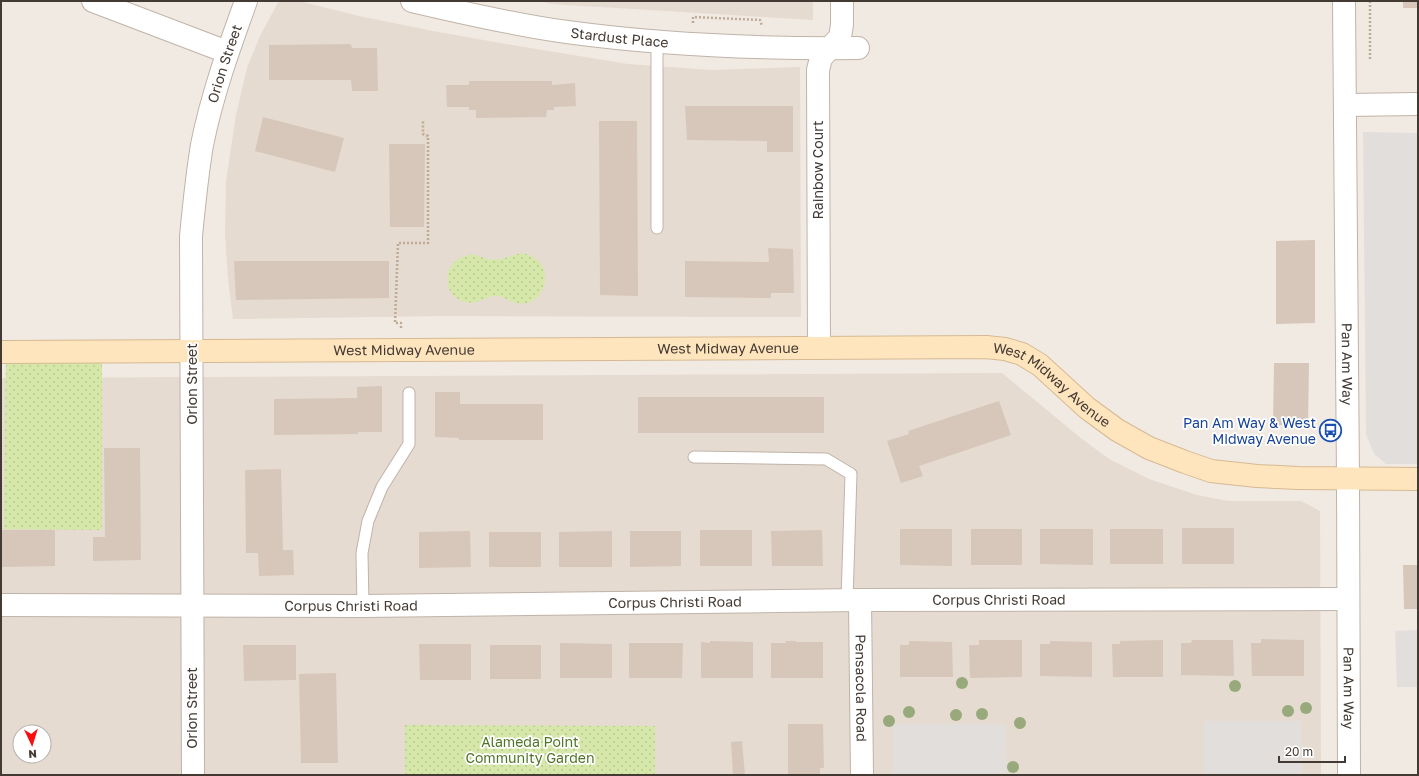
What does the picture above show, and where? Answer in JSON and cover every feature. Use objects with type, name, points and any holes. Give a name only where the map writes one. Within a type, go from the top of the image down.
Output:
[{"type":"street","points":[[92,1],[227,52]]},
{"type":"street","name":"Orion Street","points":[[193,775],[191,236],[195,188],[204,136],[227,52],[246,1]]},
{"type":"street","name":"Stardust Place","points":[[412,1],[473,16],[559,31],[657,42],[746,48],[858,48]]},
{"type":"street","name":"Rainbow Court","points":[[819,348],[818,70],[821,58],[840,37],[842,25],[842,1]]},
{"type":"street","name":"Pan Am Way","points":[[1344,1],[1349,775]]},
{"type":"street","points":[[1345,105],[1418,104]]},
{"type":"street","name":"West Midway Avenue","points":[[1,352],[819,348],[1005,349],[1022,354],[1040,365],[1087,408],[1117,430],[1149,448],[1211,471],[1257,476],[1418,480]]},
{"type":"street","name":"Corpus Christi Road","points":[[1,605],[363,606],[854,600],[1348,599]]},
{"type":"street","name":"Pensacola Road","points":[[854,600],[862,775]]},
{"type":"lane","points":[[657,42],[657,228]]},
{"type":"lane","points":[[363,606],[362,553],[368,521],[382,487],[409,444],[409,393]]},
{"type":"lane","points":[[694,457],[826,458],[850,474],[854,600]]},
{"type":"path","points":[[1370,1],[1370,59]]},
{"type":"path","points":[[402,350],[401,323],[395,323],[398,243],[428,243],[428,136],[423,134],[423,121]]},
{"type":"shaded area","points":[[279,1],[299,1],[359,16],[433,31],[628,64],[711,70],[800,67],[801,317],[444,316],[233,319],[228,279],[225,234],[226,181],[236,115],[247,68],[260,36]]},
{"type":"shaded area","points":[[541,1],[813,1],[813,20],[551,4]]},
{"type":"shaded area","points":[[1363,132],[1418,133],[1418,464],[1386,464],[1374,454],[1366,434]]},
{"type":"shaded area","points":[[1002,373],[1082,439],[1109,459],[1149,479],[1197,495],[1228,501],[1301,501],[1320,511],[1321,775],[1,775],[1,378]]},
{"type":"shaded area","points":[[1418,630],[1418,687],[1397,687],[1395,631]]},
{"type":"shaded area","points":[[1204,721],[1301,721],[1302,775],[1204,775]]},
{"type":"shaded area","points":[[893,724],[1006,724],[1007,775],[893,775]]},
{"type":"green space","points":[[473,254],[486,259],[494,260],[520,254],[529,255],[539,261],[544,270],[545,279],[543,289],[538,297],[530,302],[520,303],[496,296],[470,303],[456,298],[452,294],[448,285],[448,272],[450,267],[456,261]]},
{"type":"green space","points":[[6,352],[102,352],[102,530],[4,529]]},
{"type":"green space","name":"Alameda Point Community Garden","points":[[405,725],[655,726],[655,774],[686,775],[405,775]]},
{"type":"building","points":[[1403,1],[1418,1],[1418,8],[1403,8]]},
{"type":"building","points":[[351,44],[352,48],[377,48],[378,91],[352,91],[351,80],[269,80],[269,45]]},
{"type":"building","points":[[469,81],[552,81],[552,85],[575,83],[576,106],[554,107],[554,110],[547,110],[546,117],[476,118],[476,110],[469,110],[469,107],[447,107],[446,85],[469,85]]},
{"type":"building","points":[[685,106],[793,106],[793,152],[767,152],[767,141],[687,140]]},
{"type":"building","points":[[263,117],[344,138],[335,172],[255,151]]},
{"type":"building","points":[[599,121],[637,121],[638,296],[600,295]]},
{"type":"building","points":[[389,144],[425,144],[424,227],[390,227]]},
{"type":"building","points":[[1315,240],[1315,323],[1276,324],[1276,241]]},
{"type":"building","points":[[768,248],[793,249],[794,293],[771,293],[771,298],[685,297],[685,261],[769,262]]},
{"type":"building","points":[[234,261],[389,261],[389,298],[236,300]]},
{"type":"building","points":[[1274,363],[1309,363],[1308,425],[1273,425]]},
{"type":"building","points":[[382,386],[382,432],[358,432],[358,434],[274,435],[274,399],[357,398],[357,387]]},
{"type":"building","points":[[435,392],[460,392],[460,404],[543,404],[543,440],[459,440],[459,438],[435,437]]},
{"type":"building","points":[[638,397],[824,397],[824,433],[638,433]]},
{"type":"building","points":[[999,401],[1011,435],[919,466],[923,476],[901,483],[887,441],[909,434],[908,431]]},
{"type":"building","points":[[104,448],[140,448],[141,560],[93,561],[93,537],[105,537]]},
{"type":"building","points":[[281,469],[283,550],[293,550],[294,575],[259,576],[258,553],[246,553],[245,470]]},
{"type":"building","points":[[1182,528],[1234,528],[1234,564],[1182,564]]},
{"type":"building","points":[[900,529],[952,529],[952,566],[900,565]]},
{"type":"building","points":[[971,529],[1022,529],[1022,565],[971,565]]},
{"type":"building","points":[[1040,529],[1093,529],[1093,565],[1040,564]]},
{"type":"building","points":[[1110,529],[1163,529],[1163,564],[1110,564]]},
{"type":"building","points":[[2,530],[55,530],[55,566],[2,567]]},
{"type":"building","points":[[700,530],[752,530],[752,566],[700,566]]},
{"type":"building","points":[[822,530],[823,566],[772,566],[771,531]]},
{"type":"building","points":[[470,531],[471,567],[419,568],[419,532]]},
{"type":"building","points":[[612,531],[612,567],[559,567],[559,532]]},
{"type":"building","points":[[630,531],[681,531],[681,566],[630,567]]},
{"type":"building","points":[[489,532],[541,532],[541,567],[489,567]]},
{"type":"building","points":[[1403,565],[1418,565],[1418,609],[1404,609]]},
{"type":"building","points":[[1261,639],[1304,640],[1304,676],[1252,676],[1251,643],[1261,643]]},
{"type":"building","points":[[979,640],[1022,640],[1022,677],[970,678],[969,645],[979,645]]},
{"type":"building","points":[[1163,640],[1163,677],[1113,677],[1112,644],[1120,644],[1120,641]]},
{"type":"building","points":[[1192,640],[1233,640],[1234,676],[1181,675],[1181,643],[1191,643]]},
{"type":"building","points":[[710,641],[753,642],[753,678],[701,678],[701,642],[710,643]]},
{"type":"building","points":[[786,641],[823,642],[823,678],[771,678],[771,643],[786,643]]},
{"type":"building","points":[[909,641],[952,642],[953,677],[900,677],[900,645],[909,645]]},
{"type":"building","points":[[1050,641],[1092,642],[1092,677],[1040,676],[1040,644],[1050,644]]},
{"type":"building","points":[[560,643],[612,644],[612,678],[560,678]]},
{"type":"building","points":[[629,643],[683,643],[682,678],[629,678]]},
{"type":"building","points":[[419,644],[471,644],[471,680],[420,680]]},
{"type":"building","points":[[243,645],[296,645],[296,680],[244,681]]},
{"type":"building","points":[[490,645],[541,645],[541,679],[490,679]]},
{"type":"building","points":[[336,673],[338,763],[301,763],[299,674]]},
{"type":"building","points":[[788,724],[823,724],[824,768],[820,768],[820,775],[788,775]]},
{"type":"building","points":[[742,741],[745,775],[733,775],[731,742]]},
{"type":"place","name":"Pan Am Way & West Midway Avenue","points":[[1331,431]]}]
